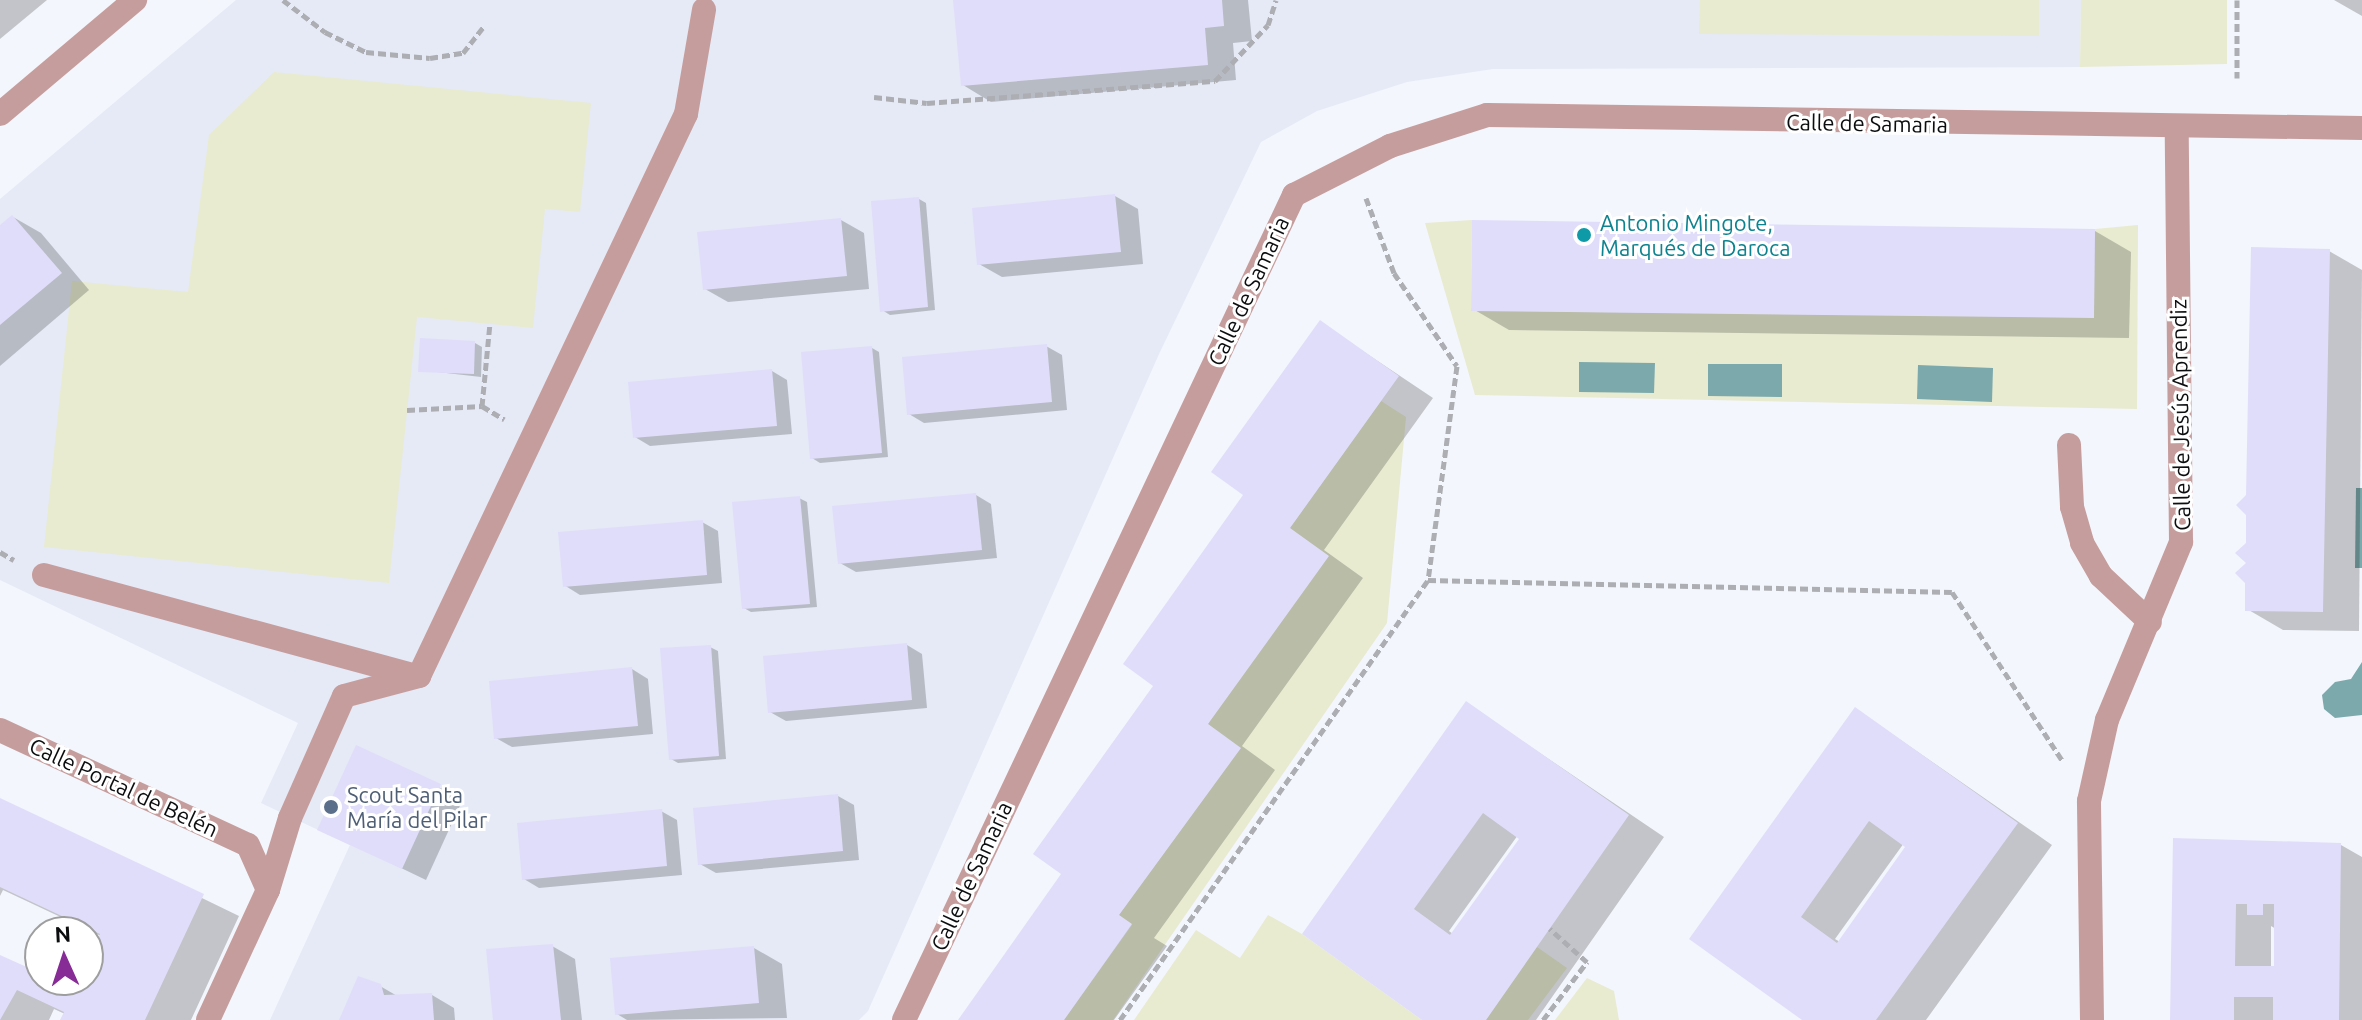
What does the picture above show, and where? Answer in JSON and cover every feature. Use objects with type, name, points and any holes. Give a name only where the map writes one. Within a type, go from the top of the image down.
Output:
[{"type":"street","points":[[0,114],[135,0]]},
{"type":"street","points":[[208,1020],[268,890],[290,818],[344,696],[419,676],[686,114],[704,10]]},
{"type":"street","name":"Calle de Samaria","points":[[904,1020],[1294,195],[1353,162],[1487,115],[2177,129],[2362,128]]},
{"type":"street","name":"Calle de Jesús Aprendiz","points":[[2092,1020],[2089,801],[2107,720],[2181,542],[2177,129]]},
{"type":"street","points":[[2069,445],[2072,507],[2082,543],[2101,576],[2150,622]]},
{"type":"street","points":[[44,575],[419,676]]},
{"type":"street","name":"Calle Portal de Belén","points":[[0,730],[248,845],[268,890]]},
{"type":"path","points":[[283,0],[325,32],[366,52],[430,58],[463,53],[484,26]]},
{"type":"path","points":[[874,97],[927,103],[1215,81],[1268,25],[1276,0]]},
{"type":"path","points":[[2237,0],[2237,78]]},
{"type":"path","points":[[1120,1020],[1428,580],[1457,366],[1394,273],[1353,162]]},
{"type":"path","points":[[482,406],[490,323]]},
{"type":"path","points":[[407,410],[482,406],[494,413]]},
{"type":"path","points":[[1428,580],[1952,592],[2089,801]]},
{"type":"path","points":[[1543,1020],[1587,962],[1550,929]]},
{"type":"shaded area","points":[[236,0],[2081,0],[2080,67],[1493,69],[1407,82],[1317,111],[1261,142],[1159,354],[868,1011],[859,1020],[270,1020],[350,845],[261,803],[298,723],[0,580],[0,199]]},
{"type":"green space","points":[[1700,0],[2039,0],[2039,36],[1699,34]]},
{"type":"green space","points":[[2081,0],[2227,0],[2227,64],[2080,67]]},
{"type":"green space","points":[[274,72],[591,103],[580,212],[545,209],[533,328],[417,317],[389,583],[44,547],[72,281],[188,292],[209,135]]},
{"type":"green space","points":[[1472,220],[1471,311],[2094,317],[2095,229],[2138,225],[2137,409],[1475,395],[1425,223]]},
{"type":"green space","points":[[1381,401],[1406,417],[1387,623],[1113,1020],[1064,1020],[1132,925],[1119,915],[1240,748],[1208,724],[1290,528]]},
{"type":"green space","points":[[1268,915],[1302,934],[1422,1020],[1134,1020],[1196,930],[1240,958]]},
{"type":"green space","points":[[1537,947],[1567,968],[1528,1020],[1486,1020]]},
{"type":"green space","points":[[1587,978],[1614,991],[1619,1020],[1555,1020]]},
{"type":"water","points":[[1579,362],[1655,363],[1654,393],[1579,392]]},
{"type":"water","points":[[1708,364],[1782,364],[1782,397],[1708,396]]},
{"type":"water","points":[[1918,365],[1993,368],[1992,402],[1917,399]]},
{"type":"water","points":[[2356,488],[2362,488],[2362,568],[2355,568]]},
{"type":"water","points":[[2362,662],[2362,715],[2335,718],[2324,709],[2322,695],[2335,682],[2351,679]]},
{"type":"building","points":[[953,0],[1222,0],[1224,26],[1205,28],[1208,65],[961,86]]},
{"type":"building","points":[[1115,194],[1121,252],[977,265],[972,208]]},
{"type":"building","points":[[919,197],[928,307],[880,312],[871,201]]},
{"type":"building","points":[[12,215],[62,273],[0,325],[0,225]]},
{"type":"building","points":[[841,218],[847,276],[703,290],[697,232]]},
{"type":"building","points":[[1472,220],[2095,229],[2094,318],[1471,311]]},
{"type":"building","points":[[2251,247],[2330,249],[2323,612],[2245,611],[2245,583],[2235,573],[2246,563],[2235,553],[2246,543],[2246,515],[2236,505],[2246,495]]},
{"type":"building","points":[[1320,320],[1399,376],[1290,528],[1329,556],[1208,724],[1241,748],[1119,915],[1132,924],[1064,1020],[958,1020],[1061,874],[1033,854],[1153,686],[1123,664],[1243,495],[1211,472]]},
{"type":"building","points":[[420,338],[475,341],[474,374],[418,372]]},
{"type":"building","points":[[1047,344],[1052,402],[907,415],[902,357]]},
{"type":"building","points":[[872,346],[882,453],[810,459],[801,352]]},
{"type":"building","points":[[772,369],[777,426],[633,438],[628,382]]},
{"type":"building","points":[[976,493],[982,550],[838,564],[832,506]]},
{"type":"building","points":[[800,496],[810,604],[742,609],[732,502]]},
{"type":"building","points":[[703,520],[707,575],[563,587],[558,532]]},
{"type":"building","points":[[907,643],[912,700],[768,713],[763,656]]},
{"type":"building","points":[[711,645],[719,756],[669,760],[660,648]]},
{"type":"building","points":[[632,667],[638,726],[494,739],[489,681]]},
{"type":"building","points":[[1466,701],[1629,815],[1486,1020],[1422,1020],[1302,934]],"holes":[[[1483,813],[1519,839],[1450,935],[1414,909]]]},
{"type":"building","points":[[1855,707],[2018,823],[1876,1020],[1802,1020],[1689,939]],"holes":[[[1869,821],[1905,847],[1837,943],[1801,917]]]},
{"type":"building","points":[[356,745],[441,784],[402,869],[317,830]]},
{"type":"building","points":[[838,794],[843,851],[698,865],[693,808]]},
{"type":"building","points":[[0,798],[204,894],[145,1020],[60,1020],[64,1012],[30,996],[104,996],[104,916],[62,916],[0,887]]},
{"type":"building","points":[[662,809],[667,866],[522,880],[517,823]]},
{"type":"building","points":[[2173,838],[2341,843],[2339,1020],[2273,1020],[2273,997],[2234,997],[2234,1020],[2170,1020]],"holes":[[[2236,904],[2247,904],[2247,915],[2263,915],[2263,904],[2274,904],[2274,966],[2235,966]]]},
{"type":"building","points":[[553,944],[561,1020],[493,1020],[486,949]]},
{"type":"building","points":[[754,946],[759,1003],[615,1015],[610,958]]},
{"type":"building","points":[[0,955],[24,966],[24,993],[17,990],[0,1020]]},
{"type":"building","points":[[358,976],[381,984],[384,995],[432,993],[434,1020],[339,1020]]},
{"type":"place","name":"Antonio Mingote, Marqués de Daroca","points":[[1584,235]]},
{"type":"place","name":"Scout Santa María del Pilar","points":[[331,807]]}]
